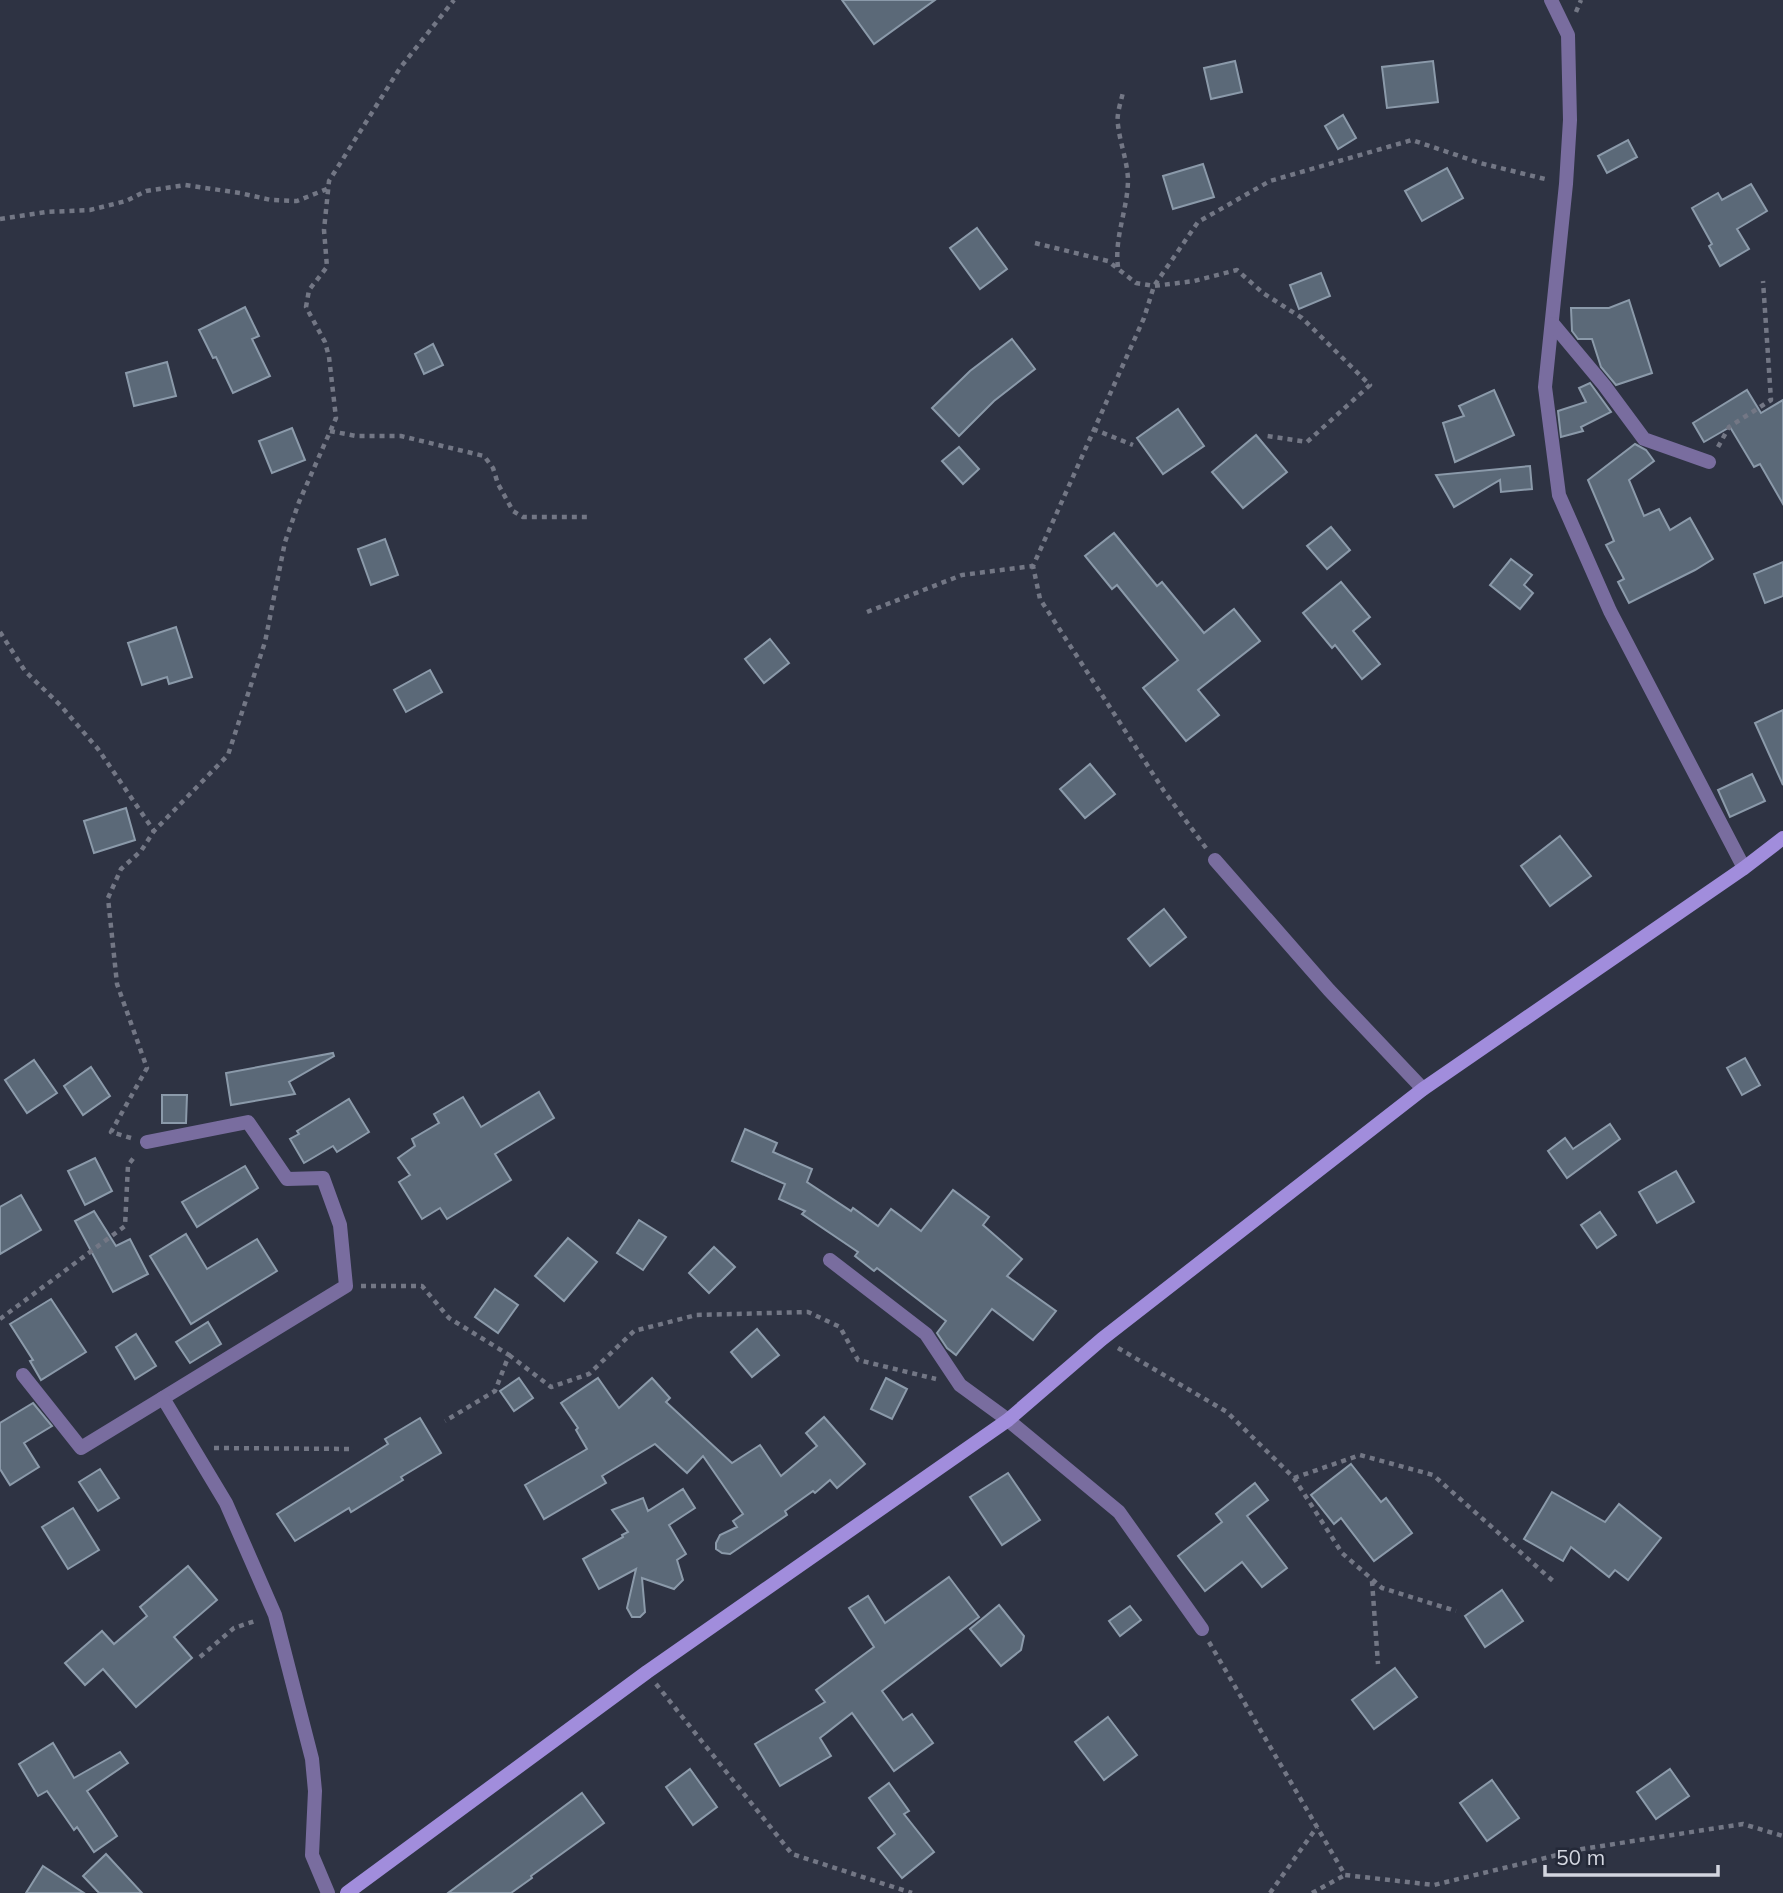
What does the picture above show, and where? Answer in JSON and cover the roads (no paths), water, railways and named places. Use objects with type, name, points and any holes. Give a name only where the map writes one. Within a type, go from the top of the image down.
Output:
[{"type":"main road","points":[[347,1893],[647,1672],[1008,1420],[1102,1339],[1423,1089],[1744,868],[1783,838]]},
{"type":"street","points":[[1550,0],[1568,34],[1570,120],[1545,387],[1559,495],[1610,611],[1744,868]]},
{"type":"street","points":[[1553,324],[1604,385],[1644,439],[1709,462]]},
{"type":"street","points":[[1215,860],[1329,990],[1423,1089]]},
{"type":"street","points":[[23,1375],[81,1448],[346,1286],[340,1225],[323,1178],[287,1179],[248,1122],[147,1142]]},
{"type":"street","points":[[830,1259],[926,1334],[960,1385],[1008,1420],[1119,1511],[1202,1629]]},
{"type":"street","points":[[163,1398],[226,1503],[275,1615],[312,1759],[315,1791],[312,1855],[328,1893]]}]
